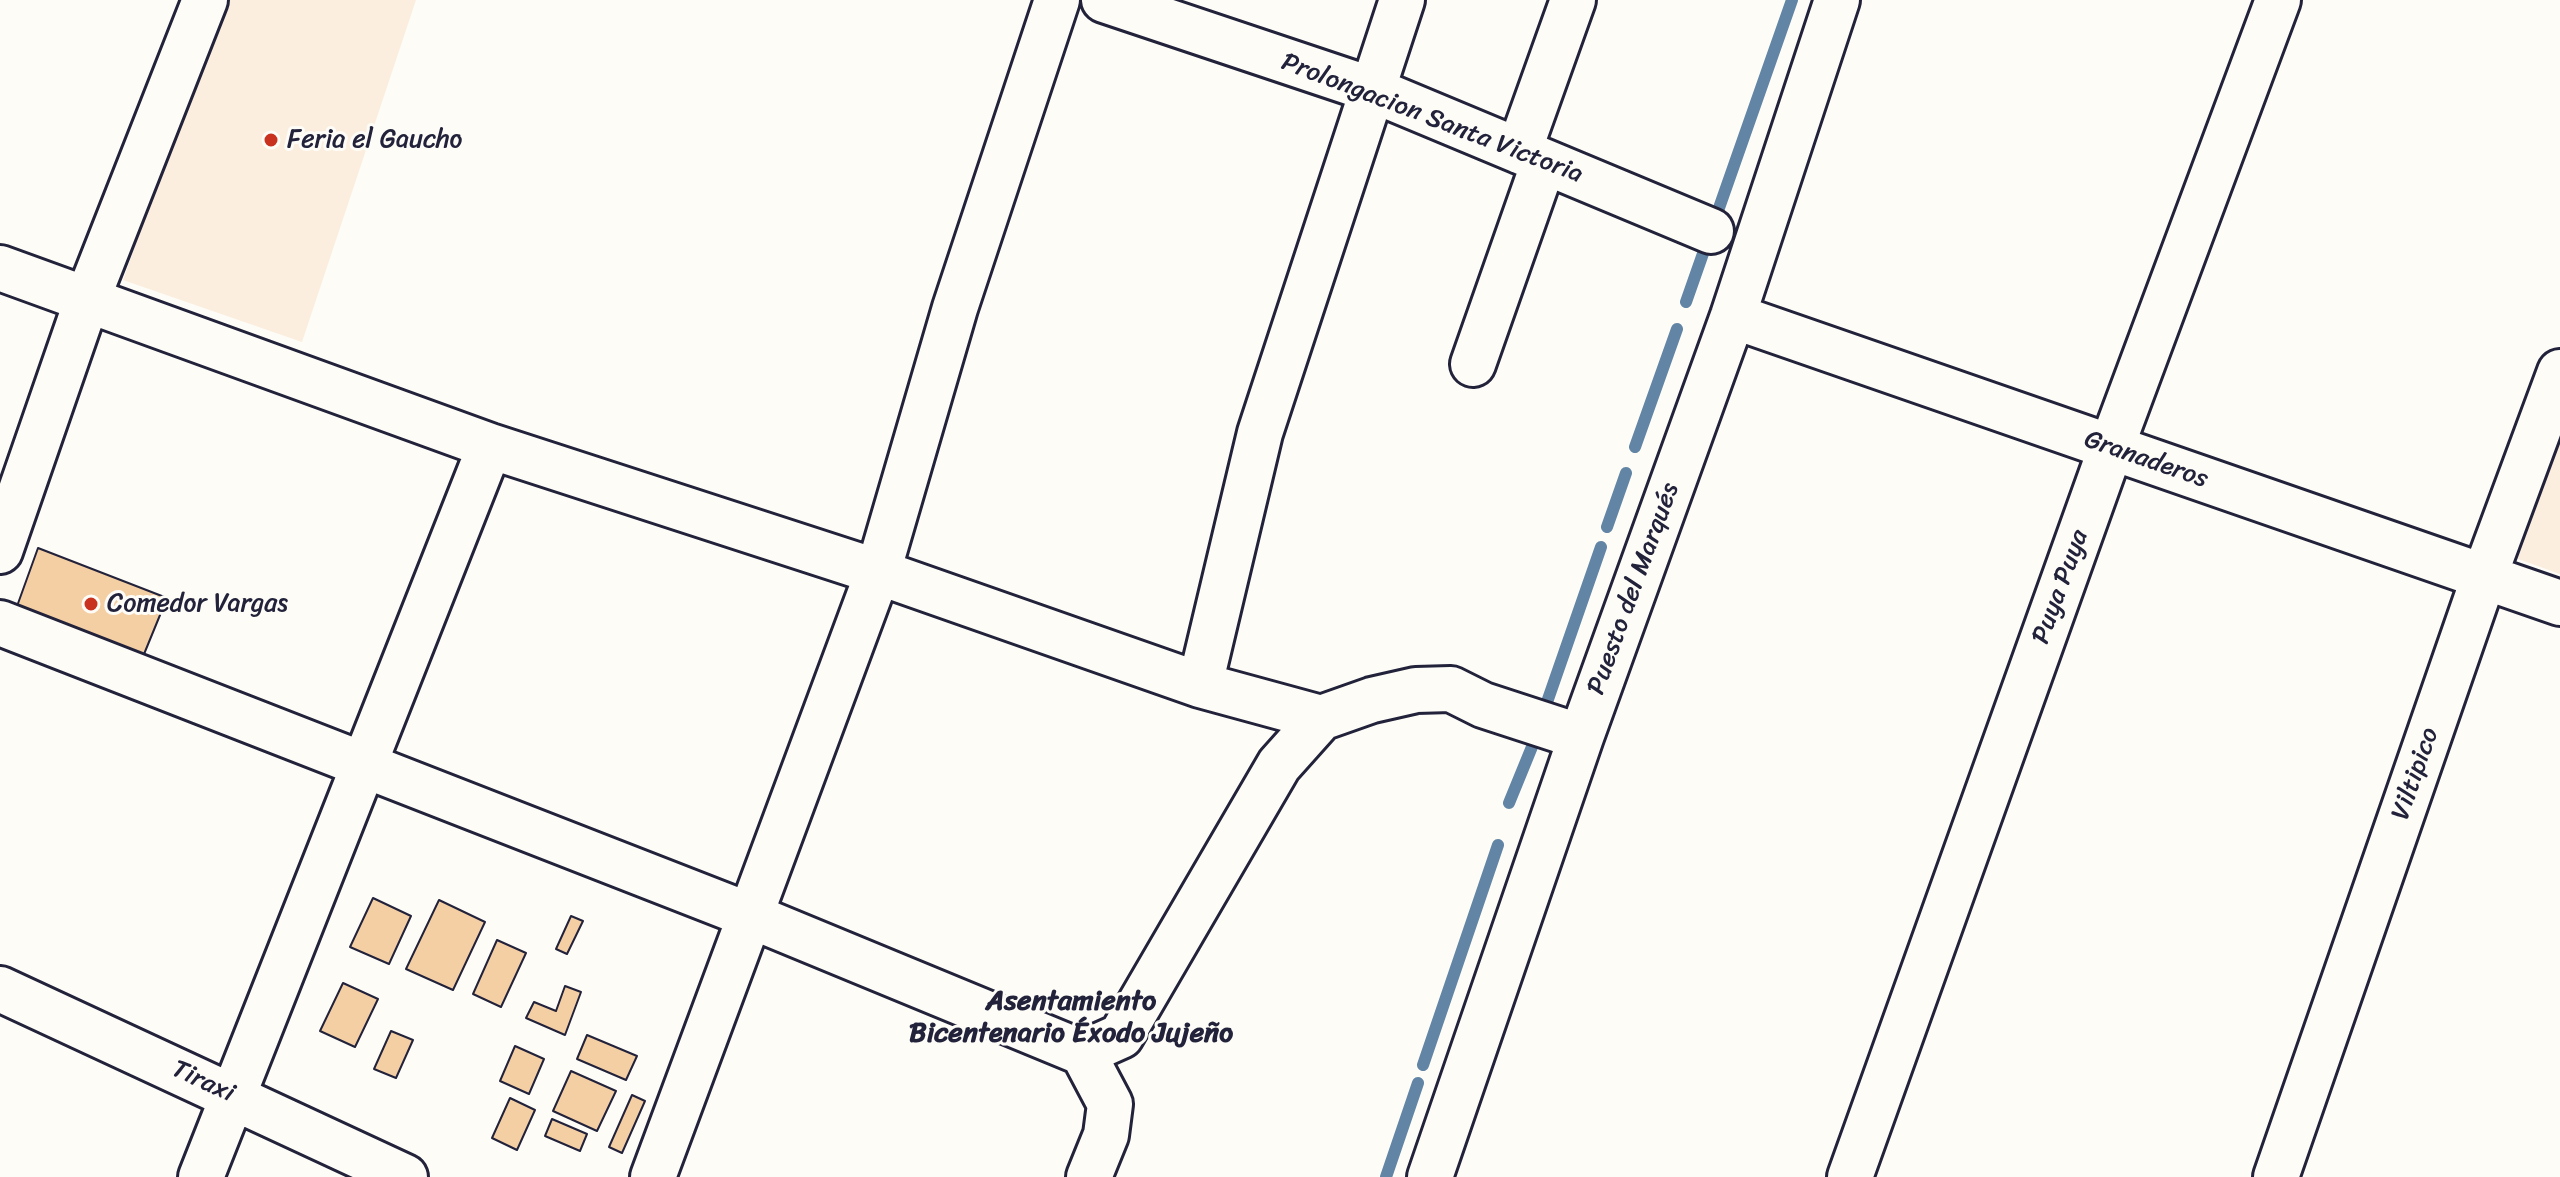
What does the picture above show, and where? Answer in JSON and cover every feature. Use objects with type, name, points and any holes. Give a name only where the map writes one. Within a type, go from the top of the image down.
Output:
[{"type":"street","points":[[0,551],[87,300],[205,0]]},
{"type":"street","points":[[653,1177],[878,572],[955,308],[1057,0]]},
{"type":"street","name":"Prolongacion Santa Victoria","points":[[1104,0],[1373,90],[1711,231]]},
{"type":"street","points":[[1200,685],[1260,433],[1402,0]]},
{"type":"street","points":[[1473,364],[1573,0]]},
{"type":"street","name":"Puesto del Marqués","points":[[1430,1177],[1581,737],[1733,316],[1837,0]]},
{"type":"street","name":"Puya Puya","points":[[1850,1177],[2111,448],[2278,0]]},
{"type":"street","points":[[0,268],[490,446],[878,572],[1200,685],[1321,718]]},
{"type":"street","name":"Granaderos","points":[[1733,316],[2560,603]]},
{"type":"street","name":"Viltipico","points":[[2276,1177],[2484,577],[2560,372]]},
{"type":"street","points":[[201,1177],[490,446]]},
{"type":"street","points":[[0,623],[751,916],[1083,1053],[1110,1104],[1106,1135],[1089,1177]]},
{"type":"street","points":[[1083,1053],[1121,1036],[1279,765],[1321,718],[1372,700],[1416,690],[1451,689],[1483,705],[1581,737]]},
{"type":"street","name":"Tiraxi","points":[[0,989],[405,1177]]},
{"type":"shaded area","name":"Feria el Gaucho","points":[[223,0],[416,0],[302,342],[123,280]]},
{"type":"shaded area","points":[[2560,423],[2560,574],[2510,556]]},
{"type":"building","name":"Comedor Vargas","points":[[38,548],[167,598],[142,659],[16,609]]},
{"type":"building","points":[[373,898],[411,916],[389,964],[350,947]]},
{"type":"building","points":[[439,900],[485,922],[453,990],[406,969]]},
{"type":"building","points":[[571,916],[583,921],[567,954],[556,949]]},
{"type":"building","points":[[497,940],[526,953],[501,1007],[473,994]]},
{"type":"building","points":[[343,983],[378,999],[355,1047],[320,1031]]},
{"type":"building","points":[[565,986],[581,992],[565,1035],[526,1018],[534,1002],[556,1011]]},
{"type":"building","points":[[391,1031],[413,1040],[396,1078],[374,1069]]},
{"type":"building","points":[[587,1035],[637,1056],[626,1080],[577,1059]]},
{"type":"building","points":[[515,1046],[544,1059],[529,1094],[500,1081]]},
{"type":"building","points":[[571,1071],[616,1091],[597,1131],[553,1111]]},
{"type":"building","points":[[632,1095],[645,1101],[622,1153],[609,1147]]},
{"type":"building","points":[[510,1098],[535,1110],[517,1150],[492,1138]]},
{"type":"building","points":[[552,1119],[587,1134],[580,1151],[545,1136]]},
{"type":"waterway","points":[[1686,302],[1792,0]]},
{"type":"waterway","points":[[1635,447],[1677,329]]},
{"type":"waterway","points":[[1607,527],[1626,473]]},
{"type":"waterway","points":[[1546,705],[1601,547]]},
{"type":"waterway","points":[[1509,803],[1536,737]]},
{"type":"waterway","points":[[1423,1065],[1498,845]]},
{"type":"waterway","points":[[1386,1177],[1418,1083]]},
{"type":"place","name":"Feria el Gaucho","points":[[271,140]]},
{"type":"place","name":"Comedor Vargas","points":[[91,604]]},
{"type":"district","name":"Asentamiento Bicentenario Éxodo Jujeño","points":[[1071,1018]]}]
